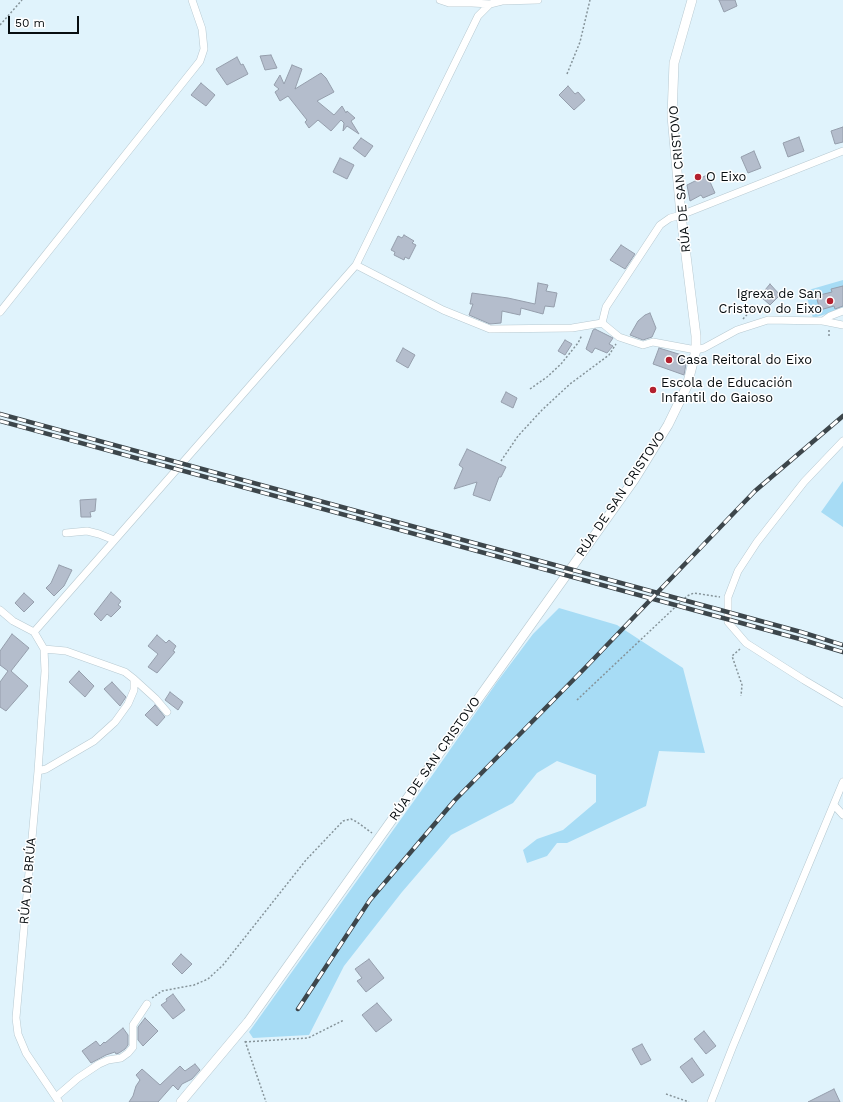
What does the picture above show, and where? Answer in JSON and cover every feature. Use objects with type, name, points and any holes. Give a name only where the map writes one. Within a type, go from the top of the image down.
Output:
[{"type":"street","points":[[0,312],[200,61],[204,49],[202,29],[192,0]]},
{"type":"street","points":[[440,0],[449,3],[472,2],[490,4],[502,1],[538,0]]},
{"type":"street","name":"RÚA DE SAN CRISTOVO","points":[[181,1102],[248,1022],[634,480],[668,425],[681,399],[687,386],[696,350],[672,116],[674,63],[692,0]]},
{"type":"street","points":[[34,632],[356,265],[478,16],[490,4]]},
{"type":"street","points":[[602,323],[606,307],[660,225],[670,218],[843,151]]},
{"type":"street","points":[[356,265],[443,310],[490,329],[572,328],[602,323]]},
{"type":"street","points":[[822,321],[830,316],[843,312]]},
{"type":"street","points":[[602,323],[619,337],[643,345],[653,342],[696,350],[704,348],[737,330],[768,320],[822,321],[843,324]]},
{"type":"street","points":[[843,441],[804,482],[757,542],[738,570],[728,597],[728,622],[746,643],[843,703]]},
{"type":"street","points":[[66,533],[87,531],[114,540]]},
{"type":"street","points":[[0,610],[13,622],[34,632],[44,649],[66,651],[125,672],[152,695],[167,712]]},
{"type":"street","name":"RÚA DA BRÚA","points":[[44,649],[45,671],[38,770],[16,1018],[18,1034],[26,1053],[57,1100]]},
{"type":"street","points":[[38,770],[46,769],[88,745],[115,722],[128,704],[134,690],[134,679]]},
{"type":"street","points":[[711,1102],[732,1046],[843,782]]},
{"type":"street","points":[[834,805],[843,815]]},
{"type":"street","points":[[57,1100],[78,1078],[99,1064],[108,1060],[121,1058],[133,1048],[133,1025],[147,1004]]},
{"type":"path","points":[[0,25],[22,0]]},
{"type":"path","points":[[567,74],[580,42],[590,0]]},
{"type":"path","points":[[530,389],[548,377],[561,364],[578,343],[584,327]]},
{"type":"path","points":[[501,461],[518,436],[542,410],[570,384],[609,356],[619,337]]},
{"type":"path","points":[[577,700],[687,596],[694,593],[717,597],[728,597]]},
{"type":"path","points":[[740,696],[742,685],[732,656],[746,643]]},
{"type":"path","points":[[147,1004],[162,991],[194,985],[208,979],[223,965],[306,860],[343,821],[352,819],[378,838]]},
{"type":"path","points":[[245,1042],[308,1038],[344,1020]]},
{"type":"path","points":[[239,1033],[245,1042],[266,1102]]},
{"type":"path","points":[[666,1094],[689,1102]]},
{"type":"shaded area","points":[[843,280],[843,309],[813,318],[805,291]]},
{"type":"shaded area","points":[[843,481],[843,527],[821,512]]},
{"type":"shaded area","points":[[559,608],[617,625],[683,668],[705,753],[659,751],[646,806],[567,843],[557,843],[547,856],[527,863],[523,850],[537,839],[563,830],[596,802],[596,775],[557,761],[537,773],[513,803],[451,835],[402,892],[344,966],[309,1035],[253,1038],[249,1032],[497,682],[533,634]]},
{"type":"building","points":[[719,0],[735,0],[737,6],[724,12]]},
{"type":"building","points":[[271,55],[277,68],[265,70],[260,56]]},
{"type":"building","points":[[237,57],[241,65],[243,64],[248,74],[227,85],[216,69]]},
{"type":"building","points":[[292,65],[302,69],[295,89],[321,73],[326,78],[334,92],[317,101],[334,115],[342,106],[346,113],[347,111],[355,118],[351,121],[359,134],[347,126],[343,131],[344,123],[341,120],[331,131],[318,120],[309,128],[305,122],[307,120],[288,96],[280,101],[275,92],[279,89],[274,85],[280,75],[284,84]]},
{"type":"building","points":[[201,83],[215,95],[206,106],[191,95]]},
{"type":"building","points":[[568,86],[575,94],[578,92],[585,100],[574,110],[559,95]]},
{"type":"building","points":[[843,127],[843,142],[835,144],[831,131]]},
{"type":"building","points":[[799,137],[804,151],[788,157],[783,143]]},
{"type":"building","points":[[361,138],[373,146],[365,157],[353,148]]},
{"type":"building","points":[[754,151],[761,168],[748,173],[741,157]]},
{"type":"building","points":[[340,158],[354,165],[347,179],[333,172]]},
{"type":"building","points":[[707,175],[715,193],[703,198],[701,195],[690,201],[687,185]]},
{"type":"building","points":[[404,235],[414,241],[412,243],[416,245],[409,259],[405,257],[404,260],[394,255],[395,252],[391,250],[398,236],[402,238]]},
{"type":"building","points":[[621,245],[635,254],[625,269],[610,260]]},
{"type":"building","points":[[538,283],[548,285],[546,291],[557,293],[554,307],[545,306],[543,314],[521,308],[520,315],[502,311],[501,323],[490,324],[469,315],[473,304],[470,304],[472,293],[508,298],[535,304]]},
{"type":"building","points":[[770,284],[780,295],[770,305],[760,296]]},
{"type":"building","name":"Igrexa de San Cristovo do Eixo","points":[[843,286],[843,306],[835,309],[834,306],[820,310],[816,296],[832,292],[831,289]]},
{"type":"building","points":[[650,313],[656,328],[652,337],[643,340],[630,335],[638,321]]},
{"type":"building","points":[[595,329],[613,338],[609,344],[613,346],[607,353],[595,348],[592,353],[586,349],[593,330]]},
{"type":"building","points":[[565,340],[572,344],[565,355],[558,351]]},
{"type":"building","points":[[403,348],[415,355],[408,368],[396,361]]},
{"type":"building","name":"Casa Reitoral do Eixo","points":[[659,348],[685,356],[683,363],[686,364],[684,375],[653,364]]},
{"type":"building","points":[[506,392],[517,398],[513,408],[501,402]]},
{"type":"building","points":[[467,449],[506,467],[501,477],[499,477],[490,501],[473,495],[477,482],[454,489],[463,468],[459,465]]},
{"type":"building","points":[[96,499],[95,511],[90,512],[91,517],[81,517],[80,500]]},
{"type":"building","points":[[59,565],[72,570],[64,586],[54,596],[46,588],[51,583]]},
{"type":"building","points":[[111,592],[121,601],[118,605],[121,607],[111,617],[107,614],[101,621],[94,614]]},
{"type":"building","points":[[24,593],[34,602],[24,612],[15,603]]},
{"type":"building","points":[[12,634],[29,648],[11,671],[28,686],[6,711],[0,707],[0,682],[8,671],[0,665],[0,651]]},
{"type":"building","points":[[157,635],[166,643],[169,640],[176,646],[173,651],[175,652],[157,673],[148,667],[158,654],[148,646]]},
{"type":"building","points":[[79,671],[94,686],[85,697],[69,682]]},
{"type":"building","points":[[112,682],[126,697],[120,706],[104,689]]},
{"type":"building","points":[[170,692],[183,702],[178,710],[165,700]]},
{"type":"building","points":[[155,705],[165,717],[157,726],[145,715]]},
{"type":"building","points":[[181,954],[192,964],[182,974],[172,964]]},
{"type":"building","points":[[369,959],[384,978],[366,992],[357,981],[362,978],[355,969]]},
{"type":"building","points":[[173,994],[185,1010],[173,1019],[161,1005]]},
{"type":"building","points":[[377,1003],[392,1020],[376,1032],[362,1015]]},
{"type":"building","points":[[145,1018],[158,1031],[143,1046],[138,1040],[138,1027]]},
{"type":"building","points":[[123,1028],[128,1035],[128,1045],[125,1049],[116,1054],[115,1052],[106,1055],[91,1063],[82,1051],[96,1041],[100,1046]]},
{"type":"building","points":[[704,1031],[716,1046],[706,1054],[694,1039]]},
{"type":"building","points":[[642,1044],[651,1060],[641,1065],[632,1049]]},
{"type":"building","points":[[692,1058],[704,1075],[692,1083],[680,1067]]},
{"type":"building","points":[[195,1064],[200,1070],[192,1079],[182,1084],[178,1090],[173,1085],[158,1102],[129,1102],[140,1080],[136,1075],[142,1069],[160,1085],[180,1066],[185,1071]]},
{"type":"building","points":[[834,1089],[840,1102],[808,1102]]},
{"type":"railway","points":[[0,414],[801,632],[843,645]]},
{"type":"railway","points":[[298,1009],[370,900],[455,800],[584,669],[755,491],[843,416]]},
{"type":"railway","points":[[0,421],[843,652]]},
{"type":"place","name":"O Eixo","points":[[698,177]]},
{"type":"place","name":"Igrexa de San Cristovo do Eixo","points":[[830,301]]},
{"type":"place","name":"Casa Reitoral do Eixo","points":[[669,360]]},
{"type":"place","name":"Escola de Educación Infantil do Gaioso","points":[[653,390]]}]
